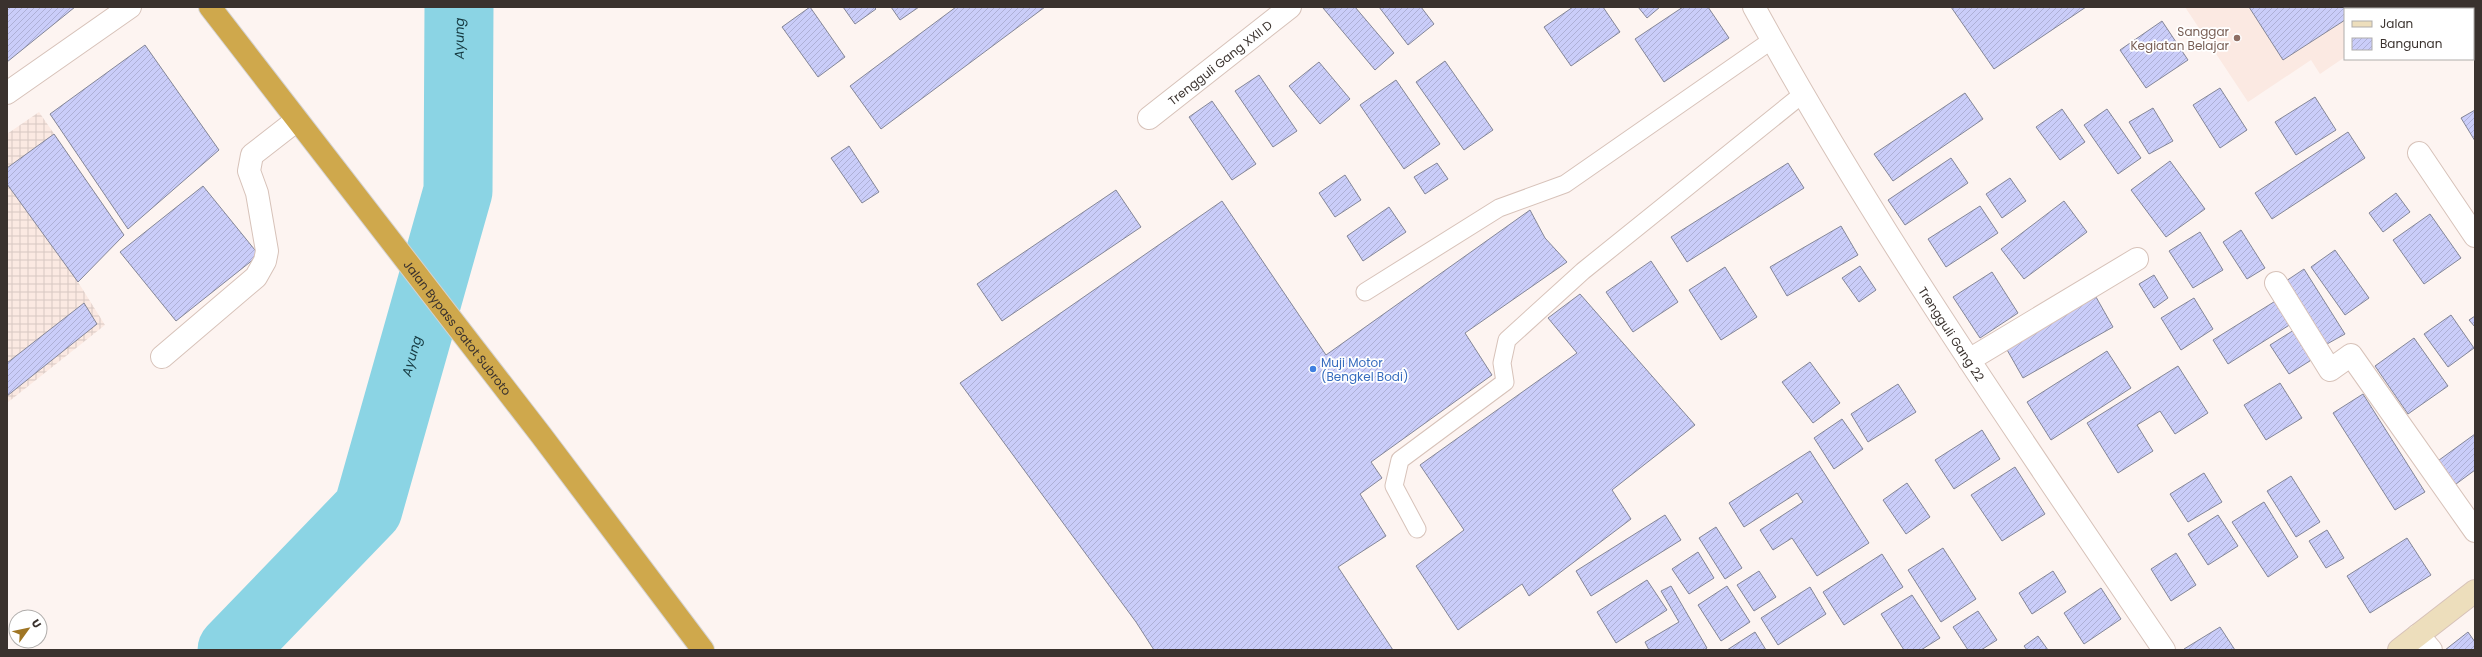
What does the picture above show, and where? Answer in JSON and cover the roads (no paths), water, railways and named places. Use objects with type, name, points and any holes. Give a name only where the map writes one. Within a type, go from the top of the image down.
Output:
[{"type":"highway","name":"Jalan Bypass Gatot Subroto","points":[[210,7],[541,435],[704,650]]},
{"type":"main road","points":[[2399,650],[2424,642],[2475,591]]},
{"type":"street","points":[[7,94],[130,7]]},
{"type":"street","name":"Trengguli Gang XXII D","points":[[1149,118],[1290,7]]},
{"type":"street","name":"Trengguli Gang 22","points":[[1754,7],[1804,93],[1969,360],[2164,650]]},
{"type":"street","points":[[162,357],[256,277],[265,261],[267,252],[257,193],[249,171],[252,155],[297,120]]},
{"type":"street","points":[[2419,153],[2475,236]]},
{"type":"street","points":[[1969,360],[2137,259]]},
{"type":"street","points":[[2276,284],[2330,370],[2351,355],[2475,531]]},
{"type":"lane","points":[[1366,292],[1499,208],[1565,184],[1772,40]]},
{"type":"lane","points":[[1416,528],[1394,486],[1400,460],[1505,382],[1502,363],[1506,340],[1583,270],[1804,93]]},
{"type":"waterway","name":"Ayung","points":[[232,650],[368,509],[458,191],[459,7]]},
{"type":"place","name":"Sanggar Kegiatan Belajar","points":[[2237,38]]},
{"type":"place","name":"Muji Motor (Bengkel Bodi)","points":[[1313,369]]}]
